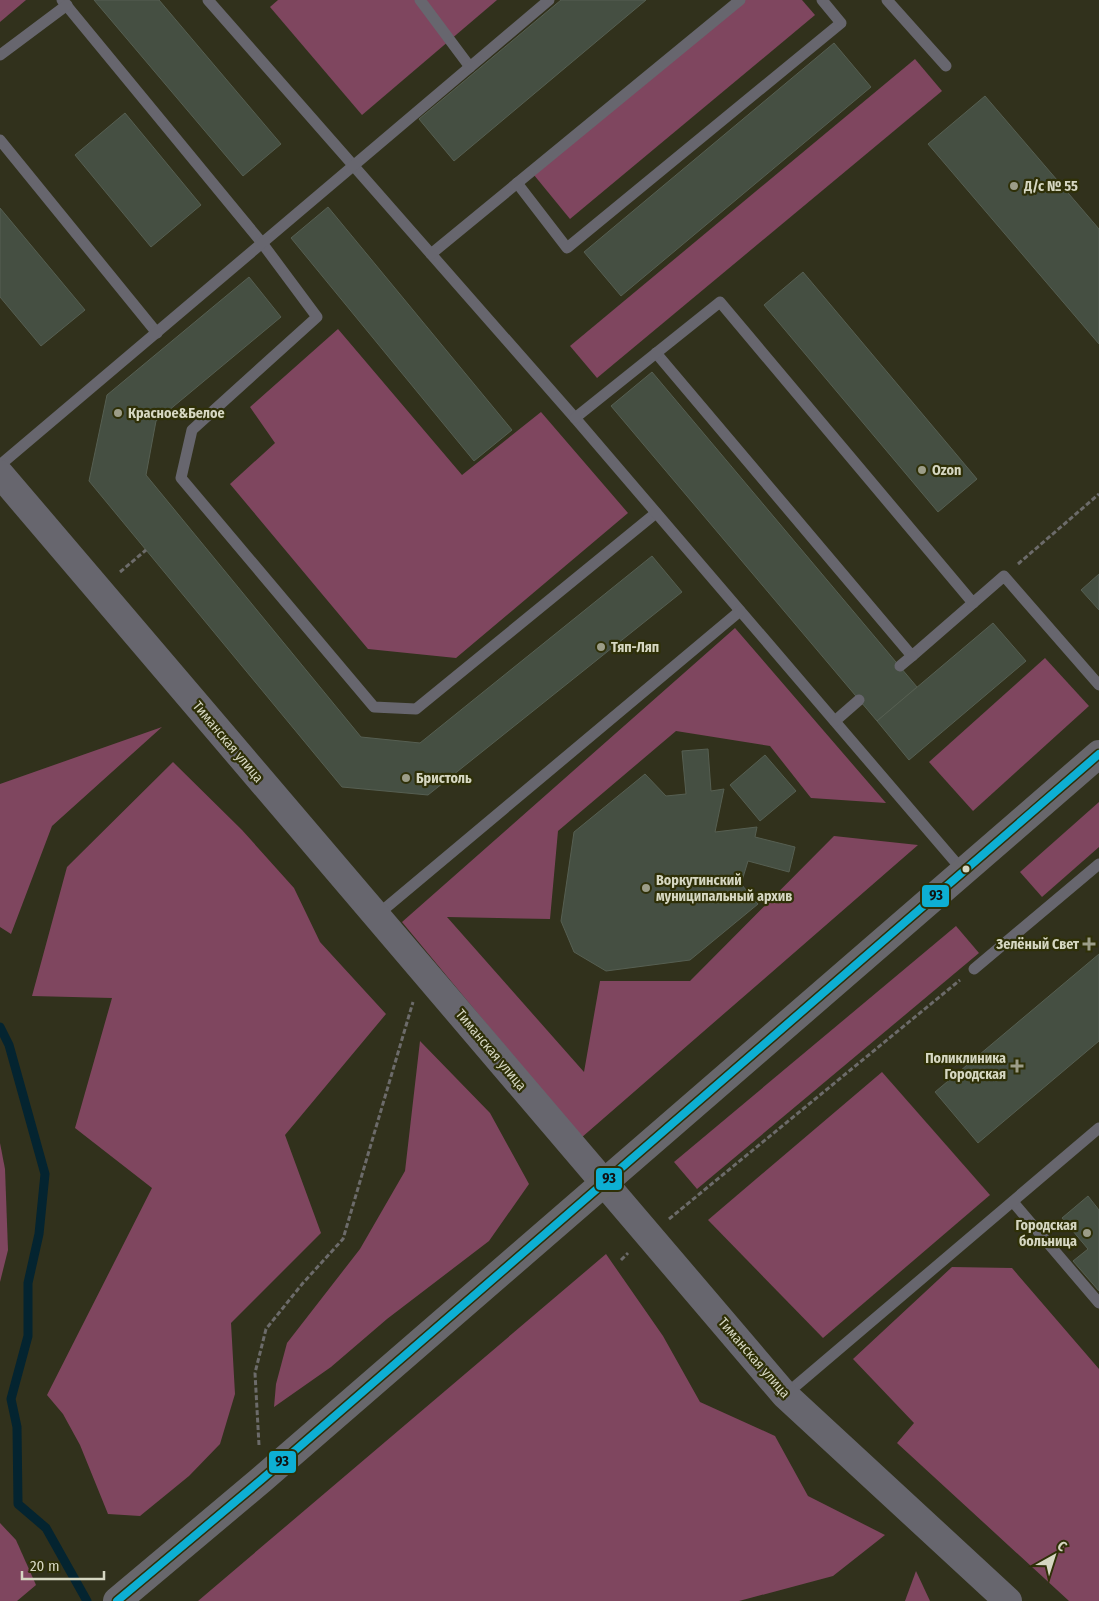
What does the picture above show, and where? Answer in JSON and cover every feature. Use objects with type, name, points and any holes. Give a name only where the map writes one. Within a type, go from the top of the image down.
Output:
[{"type":"main road","points":[[117,1601],[223,1513],[1099,754]]},
{"type":"street","name":"Тиманская улица","points":[[0,474],[785,1396],[1008,1601]]},
{"type":"lane","points":[[208,0],[575,418],[963,871]]},
{"type":"lane","points":[[420,0],[470,67]]},
{"type":"lane","points":[[0,465],[549,0]]},
{"type":"lane","points":[[431,254],[740,0]]},
{"type":"lane","points":[[518,182],[567,248],[841,23],[822,0]]},
{"type":"lane","points":[[887,0],[946,66]]},
{"type":"lane","points":[[0,55],[64,3],[262,243],[317,317],[192,430],[181,478],[374,707],[416,710],[656,512]]},
{"type":"lane","points":[[0,140],[157,333]]},
{"type":"lane","points":[[575,418],[720,302],[973,603]]},
{"type":"lane","points":[[656,353],[912,656]]},
{"type":"lane","points":[[900,666],[1004,576],[1099,684]]},
{"type":"lane","points":[[376,916],[740,611]]},
{"type":"lane","points":[[835,721],[859,700]]},
{"type":"lane","points":[[974,969],[1099,864]]},
{"type":"lane","points":[[785,1396],[1098,1130]]},
{"type":"lane","points":[[1013,1202],[1099,1303]]},
{"type":"path","points":[[1004,576],[1099,494]]},
{"type":"path","points":[[99,590],[146,550]]},
{"type":"path","points":[[620,1260],[974,969]]},
{"type":"path","points":[[261,1480],[255,1373],[266,1329],[303,1283],[343,1239],[423,970]]},
{"type":"shaded area","points":[[0,0],[26,0],[0,22]]},
{"type":"shaded area","points":[[278,0],[497,0],[362,115],[270,7]]},
{"type":"shaded area","points":[[743,0],[802,0],[815,15],[570,219],[534,175]]},
{"type":"shaded area","points":[[915,59],[942,91],[597,378],[570,346]]},
{"type":"shaded area","points":[[338,329],[462,475],[541,412],[628,513],[456,658],[368,649],[230,484],[275,443],[250,407]]},
{"type":"shaded area","points":[[735,628],[886,803],[811,798],[770,746],[676,731],[558,831],[550,919],[447,917],[584,1072],[600,981],[690,981],[834,836],[918,845],[581,1138],[402,922]]},
{"type":"shaded area","points":[[1045,658],[1089,706],[973,811],[929,762]]},
{"type":"shaded area","points":[[162,727],[52,826],[11,934],[0,927],[0,784]]},
{"type":"shaded area","points":[[173,762],[242,830],[294,888],[320,942],[386,1014],[285,1135],[321,1233],[231,1323],[235,1394],[220,1444],[189,1476],[140,1516],[108,1514],[80,1445],[63,1414],[47,1395],[152,1188],[75,1128],[112,998],[32,996],[67,867]]},
{"type":"shaded area","points":[[1099,802],[1099,847],[1042,897],[1020,872]]},
{"type":"shaded area","points":[[956,926],[979,953],[697,1189],[674,1162]]},
{"type":"shaded area","points":[[420,1041],[490,1113],[529,1184],[489,1241],[387,1319],[331,1367],[274,1407],[276,1384],[287,1343],[360,1249],[405,1171]]},
{"type":"shaded area","points":[[882,1072],[990,1195],[823,1338],[708,1220]]},
{"type":"shaded area","points":[[0,1143],[5,1169],[8,1250],[0,1282]]},
{"type":"shaded area","points":[[606,1254],[663,1336],[700,1402],[775,1436],[808,1496],[885,1535],[833,1576],[739,1601],[198,1601]]},
{"type":"shaded area","points":[[952,1267],[1012,1268],[1099,1369],[1099,1601],[1069,1601],[897,1443],[914,1423],[853,1359]]},
{"type":"shaded area","points":[[0,1523],[16,1540],[36,1585],[17,1601],[0,1601]]},
{"type":"shaded area","points":[[916,1571],[930,1601],[905,1601]]},
{"type":"building","points":[[94,0],[159,0],[281,144],[243,176]]},
{"type":"building","points":[[561,0],[646,0],[454,161],[419,119]]},
{"type":"building","points":[[834,43],[871,87],[621,296],[584,252]]},
{"type":"building","name":"Д/с № 55","points":[[985,96],[1099,229],[1099,344],[928,144]]},
{"type":"building","points":[[125,113],[201,205],[151,247],[75,155]]},
{"type":"building","points":[[328,207],[512,430],[474,461],[291,238]]},
{"type":"building","points":[[0,208],[85,310],[41,346],[0,297]]},
{"type":"building","points":[[803,272],[977,479],[938,512],[764,305]]},
{"type":"building","points":[[249,277],[281,317],[156,421],[146,475],[361,737],[420,743],[652,556],[682,592],[428,795],[342,787],[89,481],[107,395]]},
{"type":"building","points":[[652,372],[917,687],[877,721],[611,406]]},
{"type":"building","points":[[1099,574],[1099,610],[1081,590]]},
{"type":"building","points":[[993,623],[1026,661],[909,760],[877,721]]},
{"type":"building","points":[[708,749],[711,791],[724,789],[715,832],[757,827],[755,837],[795,847],[789,872],[748,861],[741,884],[758,904],[690,960],[606,971],[574,952],[561,921],[574,832],[645,774],[666,796],[686,794],[682,751]]},
{"type":"building","points":[[765,755],[796,791],[760,821],[730,785]]},
{"type":"building","name":"Поликлиника Городская","points":[[1099,954],[1099,1041],[978,1143],[935,1092]]},
{"type":"building","name":"Городская больница","points":[[1088,1196],[1099,1210],[1099,1291],[1073,1261],[1088,1249],[1062,1218]]},
{"type":"waterway","points":[[0,1027],[9,1045],[45,1174],[39,1234],[28,1283],[28,1336],[11,1399],[17,1427],[18,1504],[46,1528],[87,1601]]},
{"type":"transit line","name":"93","points":[[117,1601],[261,1480],[1099,754]]},
{"type":"place","name":"Д/с № 55","points":[[1014,186]]},
{"type":"place","name":"Красное&Белое","points":[[118,413]]},
{"type":"place","name":"Ozon","points":[[922,470]]},
{"type":"place","name":"Тяп-Ляп","points":[[601,647]]},
{"type":"place","name":"Бристоль","points":[[406,778]]},
{"type":"place","name":"Воркутинский муниципальный архив","points":[[646,888]]},
{"type":"place","name":"Зелёный Свет","points":[[1089,944]]},
{"type":"place","name":"Поликлиника Городская","points":[[1017,1066]]},
{"type":"place","name":"Городская больница","points":[[1087,1233]]}]
